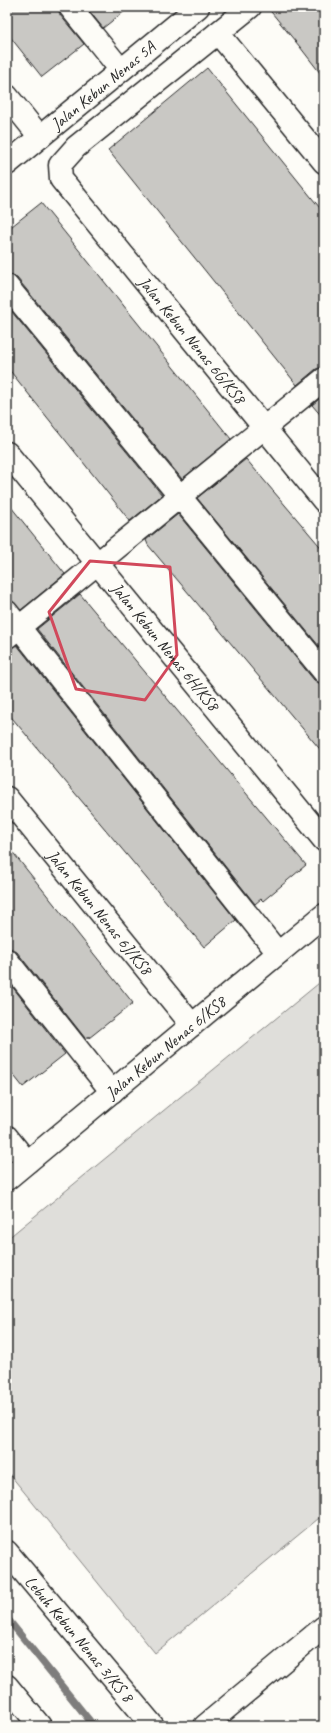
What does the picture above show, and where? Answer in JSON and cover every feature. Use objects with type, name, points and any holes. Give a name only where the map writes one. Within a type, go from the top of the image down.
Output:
[{"type":"street","points":[[70,7],[121,70]]},
{"type":"street","name":"Jalan Kebun Nenas 5A","points":[[7,164],[198,7]]},
{"type":"street","points":[[250,7],[218,33],[324,162]]},
{"type":"street","name":"Jalan Kebun Nenas 6G/KS8","points":[[218,33],[76,147],[60,165],[61,179],[324,501]]},
{"type":"street","points":[[7,96],[40,137]]},
{"type":"street","points":[[7,286],[324,672]]},
{"type":"street","points":[[278,953],[11,625],[98,563],[324,380]]},
{"type":"street","name":"Jalan Kebun Nenas 6H/KS8","points":[[7,453],[324,840]]},
{"type":"street","name":"Jalan Kebun Nenas 6J/KS8","points":[[7,798],[192,1025]]},
{"type":"street","name":"Jalan Kebun Nenas 6/KS8","points":[[7,1179],[324,916]]},
{"type":"street","points":[[7,960],[112,1092]]},
{"type":"street","points":[[7,1137],[27,1162]]},
{"type":"street","name":"Lebuh Kebun Nenas 3/KS 8","points":[[7,1552],[153,1726]]},
{"type":"street","points":[[205,1726],[324,1627]]},
{"type":"street","points":[[7,1686],[40,1726]]},
{"type":"highlighted area","points":[[90,561],[170,567],[177,655],[145,700],[76,689],[49,612]]},
{"type":"shaded area","points":[[324,979],[324,1514],[155,1653],[7,1471],[7,1239]]},
{"type":"building","points":[[7,7],[58,7],[60,15],[84,44],[42,77],[7,33]]},
{"type":"building","points":[[86,7],[130,7],[103,28]]},
{"type":"building","points":[[267,7],[324,7],[324,78],[300,47]]},
{"type":"building","points":[[207,68],[324,213],[324,367],[316,369],[297,385],[108,150]]},
{"type":"building","points":[[41,203],[231,439],[182,479],[17,278],[7,274],[7,230]]},
{"type":"building","points":[[7,306],[162,495],[130,521],[7,367]]},
{"type":"building","points":[[324,395],[324,419],[312,405]]},
{"type":"building","points":[[246,459],[324,551],[324,652],[197,498]]},
{"type":"building","points":[[7,502],[65,574],[21,610],[12,601],[7,600]]},
{"type":"building","points":[[178,514],[314,680],[324,684],[324,754],[148,545],[146,540]]},
{"type":"building","points":[[80,594],[306,865],[263,901],[261,899],[255,904],[37,629]]},
{"type":"building","points":[[17,645],[236,920],[204,947],[7,712],[7,649]]},
{"type":"building","points":[[7,845],[133,1003],[89,1038],[88,1036],[85,1038],[17,952],[7,948]]},
{"type":"building","points":[[7,980],[65,1054],[23,1087],[7,1067]]},
{"type":"waterway","points":[[7,1618],[94,1726]]}]
